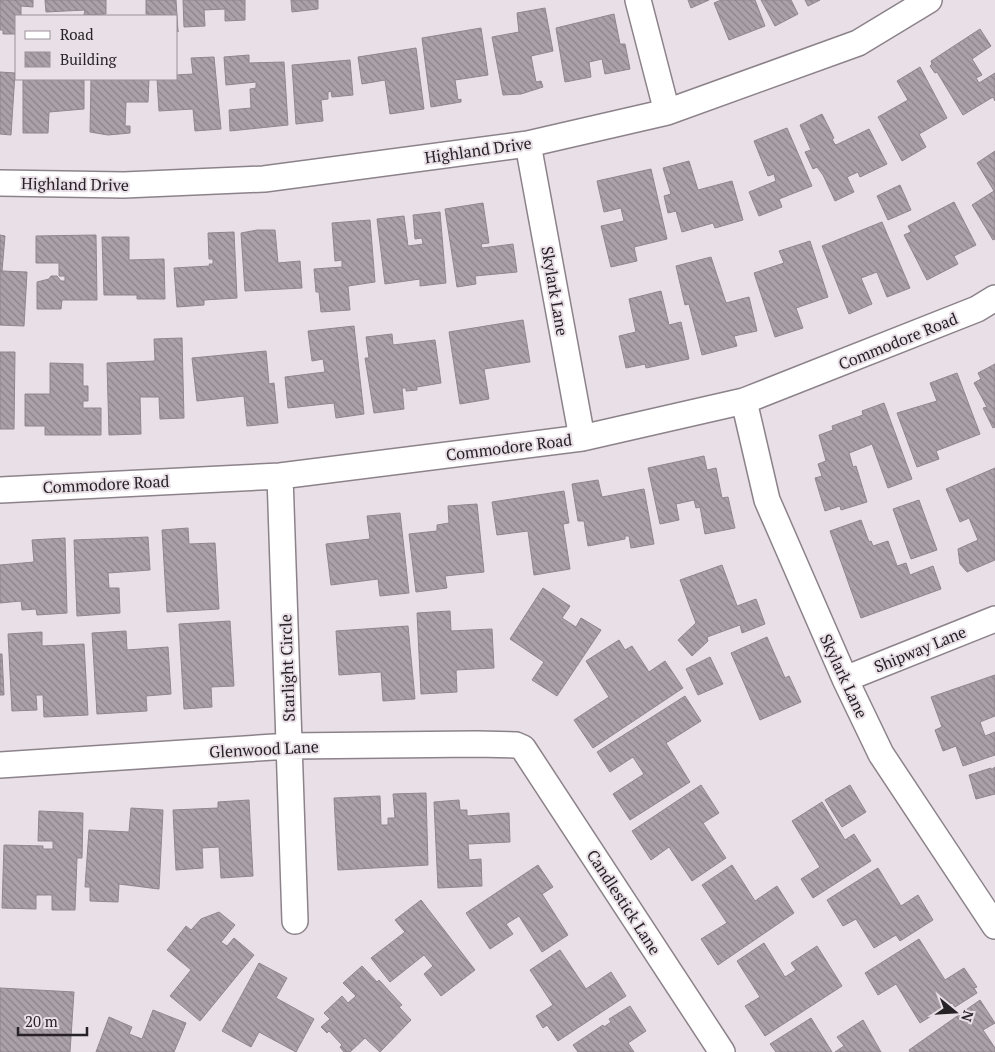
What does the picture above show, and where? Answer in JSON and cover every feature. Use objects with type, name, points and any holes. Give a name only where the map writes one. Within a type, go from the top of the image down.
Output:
[{"type":"street","points":[[638,0],[667,112]]},
{"type":"street","name":"Highland Drive","points":[[0,183],[124,185],[264,179],[528,144],[667,112],[858,43],[929,0]]},
{"type":"street","name":"Skylark Lane","points":[[528,144],[582,438]]},
{"type":"street","name":"Commodore Road","points":[[0,490],[280,476],[582,438],[744,401],[977,309],[995,298]]},
{"type":"street","name":"Skylark Lane","points":[[744,401],[767,500],[845,679],[881,754],[995,926]]},
{"type":"street","name":"Starlight Circle","points":[[280,476],[295,921]]},
{"type":"street","name":"Shipway Lane","points":[[845,679],[995,619]]},
{"type":"street","name":"Glenwood Lane","points":[[0,765],[289,746],[508,745],[523,748],[526,752]]},
{"type":"street","name":"Candlestick Lane","points":[[526,752],[722,1052]]},
{"type":"building","points":[[0,0],[33,0],[33,7],[21,6],[21,15],[15,15],[15,34],[3,34],[3,30],[0,30]]},
{"type":"building","points":[[45,0],[106,0],[106,14],[84,15],[85,10],[46,12]]},
{"type":"building","points":[[146,0],[176,0],[177,15],[146,14]]},
{"type":"building","points":[[183,0],[245,0],[245,20],[225,21],[225,9],[204,10],[205,26],[184,27]]},
{"type":"building","points":[[291,0],[318,0],[318,9],[292,12]]},
{"type":"building","points":[[688,0],[709,0],[691,8]]},
{"type":"building","points":[[721,0],[755,0],[765,26],[729,40],[714,3]]},
{"type":"building","points":[[761,0],[791,0],[798,14],[775,26]]},
{"type":"building","points":[[805,0],[820,0],[808,6]]},
{"type":"building","points":[[545,8],[553,51],[531,56],[536,82],[541,81],[543,87],[521,94],[503,95],[492,37],[519,32],[517,13]]},
{"type":"building","points":[[614,14],[620,44],[625,44],[630,69],[605,74],[602,59],[589,62],[591,77],[565,82],[556,28]]},
{"type":"building","points":[[481,28],[488,75],[455,80],[458,100],[461,99],[461,102],[431,107],[422,38]]},
{"type":"building","points":[[980,29],[991,46],[972,59],[982,75],[976,78],[979,83],[995,73],[995,101],[993,97],[963,115],[937,72],[935,73],[930,66],[932,64],[931,61]]},
{"type":"building","points":[[416,48],[424,109],[390,114],[385,80],[362,84],[358,57]]},
{"type":"building","points":[[249,55],[249,63],[284,62],[288,125],[230,131],[229,110],[251,108],[250,89],[256,88],[256,82],[226,85],[224,57]]},
{"type":"building","points":[[214,57],[221,129],[195,131],[193,109],[159,111],[157,80],[178,80],[178,75],[193,74],[191,58]]},
{"type":"building","points":[[350,60],[353,95],[332,97],[331,91],[328,92],[328,99],[321,100],[323,121],[296,124],[292,65]]},
{"type":"building","points":[[920,67],[947,118],[919,134],[926,147],[902,161],[878,117],[908,100],[897,81]]},
{"type":"building","points":[[0,72],[15,73],[11,135],[0,134]]},
{"type":"building","points":[[23,80],[84,80],[84,109],[49,112],[48,133],[23,133]]},
{"type":"building","points":[[91,80],[149,80],[148,102],[126,102],[125,126],[130,126],[130,133],[108,135],[90,132]]},
{"type":"building","points":[[822,114],[836,145],[869,129],[887,164],[860,177],[858,172],[847,177],[854,192],[835,201],[823,175],[817,167],[813,169],[805,152],[811,150],[800,125]]},
{"type":"building","points":[[787,128],[812,186],[779,199],[782,207],[759,216],[749,192],[776,181],[774,174],[768,176],[754,141]]},
{"type":"building","points":[[995,151],[995,239],[993,240],[972,205],[994,191],[977,163]]},
{"type":"building","points":[[689,161],[698,190],[732,181],[743,220],[715,228],[713,223],[682,232],[676,211],[668,213],[664,196],[671,194],[663,168]]},
{"type":"building","points":[[651,169],[667,239],[634,247],[637,261],[611,267],[601,226],[624,221],[621,208],[604,212],[597,181]]},
{"type":"building","points":[[900,185],[911,210],[888,220],[877,196]]},
{"type":"building","points":[[954,202],[976,245],[954,256],[958,264],[927,280],[904,235],[911,232],[908,226]]},
{"type":"building","points":[[483,203],[489,243],[481,244],[482,248],[513,244],[517,272],[475,276],[476,284],[457,287],[445,209]]},
{"type":"building","points":[[440,212],[446,283],[420,286],[420,279],[385,284],[377,219],[404,216],[408,246],[423,244],[422,238],[415,239],[413,215]]},
{"type":"building","points":[[370,220],[375,282],[348,286],[350,310],[321,312],[319,292],[316,292],[314,269],[342,267],[342,260],[335,261],[332,223]]},
{"type":"building","points":[[882,222],[910,288],[887,297],[877,272],[861,278],[872,304],[849,314],[822,246]]},
{"type":"building","points":[[257,230],[275,230],[278,263],[300,261],[302,288],[245,291],[241,233]]},
{"type":"building","points":[[234,232],[237,298],[204,300],[204,305],[177,307],[174,268],[210,266],[209,264],[213,264],[213,259],[209,259],[208,233]]},
{"type":"building","points":[[0,235],[5,236],[2,271],[27,272],[24,326],[0,325]]},
{"type":"building","points":[[96,235],[97,300],[62,300],[61,309],[37,309],[37,282],[49,279],[51,276],[57,276],[61,281],[65,281],[65,276],[59,276],[59,263],[36,263],[36,236]]},
{"type":"building","points":[[102,237],[129,237],[129,260],[164,259],[165,299],[137,299],[137,295],[104,295]]},
{"type":"building","points":[[810,241],[828,297],[796,308],[803,328],[775,337],[754,273],[784,263],[779,251]]},
{"type":"building","points":[[711,257],[726,303],[749,297],[757,331],[734,336],[737,346],[702,355],[689,304],[685,305],[676,266]]},
{"type":"building","points":[[661,291],[669,325],[681,322],[689,359],[646,368],[645,364],[626,368],[619,336],[636,332],[629,299]]},
{"type":"building","points":[[523,320],[530,362],[484,369],[489,399],[460,404],[449,332]]},
{"type":"building","points":[[354,326],[364,414],[336,418],[334,403],[288,408],[285,377],[325,372],[323,359],[312,361],[308,331]]},
{"type":"building","points":[[392,334],[393,345],[435,340],[441,383],[417,387],[417,390],[406,391],[406,388],[402,388],[404,409],[374,413],[365,358],[369,358],[366,337]]},
{"type":"building","points":[[182,338],[184,418],[160,419],[159,397],[140,397],[141,434],[109,435],[107,363],[155,361],[154,339]]},
{"type":"building","points":[[266,351],[269,384],[274,383],[278,423],[247,426],[244,396],[197,401],[192,358]]},
{"type":"building","points":[[0,352],[15,352],[14,429],[0,429]]},
{"type":"building","points":[[50,363],[83,364],[83,386],[88,386],[88,401],[83,401],[83,408],[101,408],[101,435],[45,435],[45,426],[25,426],[25,394],[50,394]]},
{"type":"building","points":[[995,364],[995,427],[993,428],[983,408],[987,407],[974,383],[981,379],[978,373]]},
{"type":"building","points":[[957,373],[980,434],[936,451],[939,459],[917,467],[897,413],[937,401],[930,383]]},
{"type":"building","points":[[884,403],[912,479],[888,488],[872,444],[849,453],[853,467],[856,466],[867,502],[841,510],[840,506],[825,511],[815,478],[822,476],[818,464],[826,461],[819,435],[833,430],[832,426],[863,415],[862,411]]},
{"type":"building","points":[[704,456],[707,470],[716,468],[722,498],[728,497],[735,528],[705,534],[700,507],[696,508],[694,500],[676,504],[679,520],[660,524],[648,468]]},
{"type":"building","points":[[995,468],[995,560],[967,572],[960,564],[958,549],[978,540],[969,518],[960,522],[946,489]]},
{"type":"building","points":[[598,480],[602,497],[644,489],[654,544],[631,548],[629,536],[625,536],[625,539],[588,546],[584,521],[578,521],[572,484]]},
{"type":"building","points":[[564,491],[569,523],[563,524],[570,569],[534,575],[528,531],[497,535],[492,502]]},
{"type":"building","points":[[919,500],[937,550],[911,559],[893,509]]},
{"type":"building","points":[[477,504],[484,572],[445,576],[447,588],[416,592],[409,534],[437,531],[437,525],[449,523],[448,506]]},
{"type":"building","points":[[400,513],[409,593],[380,596],[378,579],[331,585],[326,544],[370,539],[367,516]]},
{"type":"building","points":[[861,520],[869,542],[871,541],[873,546],[888,541],[897,566],[906,563],[910,575],[933,566],[941,589],[861,618],[830,531]]},
{"type":"building","points":[[188,528],[189,544],[215,543],[219,609],[167,612],[162,530]]},
{"type":"building","points":[[148,537],[150,570],[108,573],[109,588],[119,588],[120,613],[77,616],[74,540]]},
{"type":"building","points":[[65,538],[67,613],[37,615],[36,609],[22,610],[21,601],[0,603],[0,565],[34,562],[32,540]]},
{"type":"building","points":[[722,565],[737,606],[756,599],[765,624],[742,633],[740,625],[707,637],[708,641],[692,656],[678,640],[696,623],[680,580]]},
{"type":"building","points":[[543,588],[570,606],[562,618],[576,627],[581,618],[601,630],[557,696],[532,680],[544,662],[510,639]]},
{"type":"building","points":[[450,611],[451,631],[492,629],[494,668],[456,670],[457,692],[421,694],[417,613]]},
{"type":"building","points":[[230,621],[234,686],[211,687],[212,707],[184,709],[179,624]]},
{"type":"building","points":[[408,626],[415,699],[383,701],[381,672],[339,675],[336,631]]},
{"type":"building","points":[[126,631],[127,650],[168,647],[171,694],[146,696],[147,711],[97,714],[92,633]]},
{"type":"building","points":[[42,632],[42,646],[84,644],[88,715],[44,717],[43,695],[36,695],[37,710],[12,711],[8,634]]},
{"type":"building","points":[[767,637],[785,678],[789,676],[801,702],[760,720],[731,653]]},
{"type":"building","points":[[619,640],[625,650],[632,646],[649,672],[665,661],[683,688],[593,748],[574,720],[609,697],[586,661]]},
{"type":"building","points":[[0,654],[2,654],[4,695],[0,695]]},
{"type":"building","points":[[710,657],[723,684],[698,695],[686,669]]},
{"type":"building","points":[[995,675],[995,716],[980,722],[985,736],[995,732],[995,755],[963,766],[956,746],[943,751],[935,730],[942,727],[931,697]]},
{"type":"building","points":[[685,696],[701,721],[666,743],[690,782],[630,820],[613,794],[644,774],[633,757],[610,772],[597,752]]},
{"type":"building","points":[[995,767],[995,794],[976,799],[969,775],[991,768],[991,770]]},
{"type":"building","points":[[701,785],[719,813],[703,823],[726,858],[692,881],[669,847],[651,860],[632,831]]},
{"type":"building","points":[[850,785],[866,812],[842,827],[825,800]]},
{"type":"building","points":[[426,793],[428,865],[338,870],[334,798],[380,796],[381,825],[388,825],[388,818],[395,818],[393,794]]},
{"type":"building","points":[[249,800],[253,876],[221,878],[219,847],[202,848],[203,868],[176,870],[173,810],[218,808],[218,802]]},
{"type":"building","points":[[459,800],[460,810],[467,810],[467,816],[509,813],[510,842],[468,844],[469,860],[481,859],[482,886],[438,888],[434,802]]},
{"type":"building","points":[[822,802],[845,840],[854,834],[871,861],[813,898],[801,879],[820,867],[792,821]]},
{"type":"building","points":[[131,808],[163,810],[159,889],[119,884],[118,902],[90,901],[90,887],[85,887],[89,830],[129,832]]},
{"type":"building","points":[[39,811],[83,813],[82,858],[77,858],[75,910],[52,910],[52,895],[36,895],[36,909],[2,908],[4,845],[43,846],[43,849],[53,849],[53,841],[38,841]]},
{"type":"building","points":[[538,865],[553,887],[542,894],[568,935],[542,952],[519,916],[506,924],[513,934],[490,949],[466,913]]},
{"type":"building","points":[[732,865],[755,901],[777,886],[794,913],[718,965],[701,939],[727,923],[702,885]]},
{"type":"building","points":[[878,868],[901,906],[918,895],[933,920],[900,941],[896,935],[874,948],[856,919],[843,926],[827,900]]},
{"type":"building","points":[[421,900],[475,970],[441,996],[424,974],[433,966],[424,955],[390,982],[371,958],[405,932],[395,920]]},
{"type":"building","points":[[219,912],[235,925],[221,942],[227,946],[234,938],[254,955],[200,1021],[170,996],[191,970],[167,950],[186,926],[191,930],[201,919]]},
{"type":"building","points":[[919,939],[945,980],[964,968],[977,987],[974,988],[977,993],[955,1007],[952,1003],[920,1023],[896,984],[878,995],[865,973]]},
{"type":"building","points":[[764,943],[785,977],[796,970],[791,963],[817,946],[842,986],[765,1036],[745,1006],[760,997],[737,961]]},
{"type":"building","points":[[560,950],[586,989],[611,972],[626,996],[558,1041],[547,1025],[543,1028],[536,1016],[553,1005],[530,970]]},
{"type":"building","points":[[259,963],[287,978],[276,998],[314,1019],[296,1052],[259,1032],[251,1047],[222,1031]]},
{"type":"building","points":[[362,966],[377,982],[379,980],[402,1005],[399,1007],[411,1020],[380,1052],[365,1038],[350,1052],[344,1052],[340,1047],[342,1045],[329,1031],[327,1033],[321,1027],[330,1019],[324,1013],[342,996],[348,1003],[356,996],[343,983]]},
{"type":"building","points":[[0,988],[74,992],[70,1052],[0,1052]]},
{"type":"building","points":[[980,1000],[995,1023],[983,1030],[995,1048],[995,1052],[910,1052],[909,1050]]},
{"type":"building","points":[[630,1006],[646,1031],[628,1043],[634,1052],[578,1052],[573,1045],[603,1025],[604,1027],[611,1022],[609,1019]]},
{"type":"building","points":[[153,1010],[186,1023],[174,1052],[96,1052],[109,1017],[132,1027],[129,1034],[142,1039]]},
{"type":"building","points":[[811,1018],[832,1052],[776,1052],[770,1044]]},
{"type":"building","points":[[863,1020],[881,1052],[835,1052],[844,1046],[837,1037]]}]
